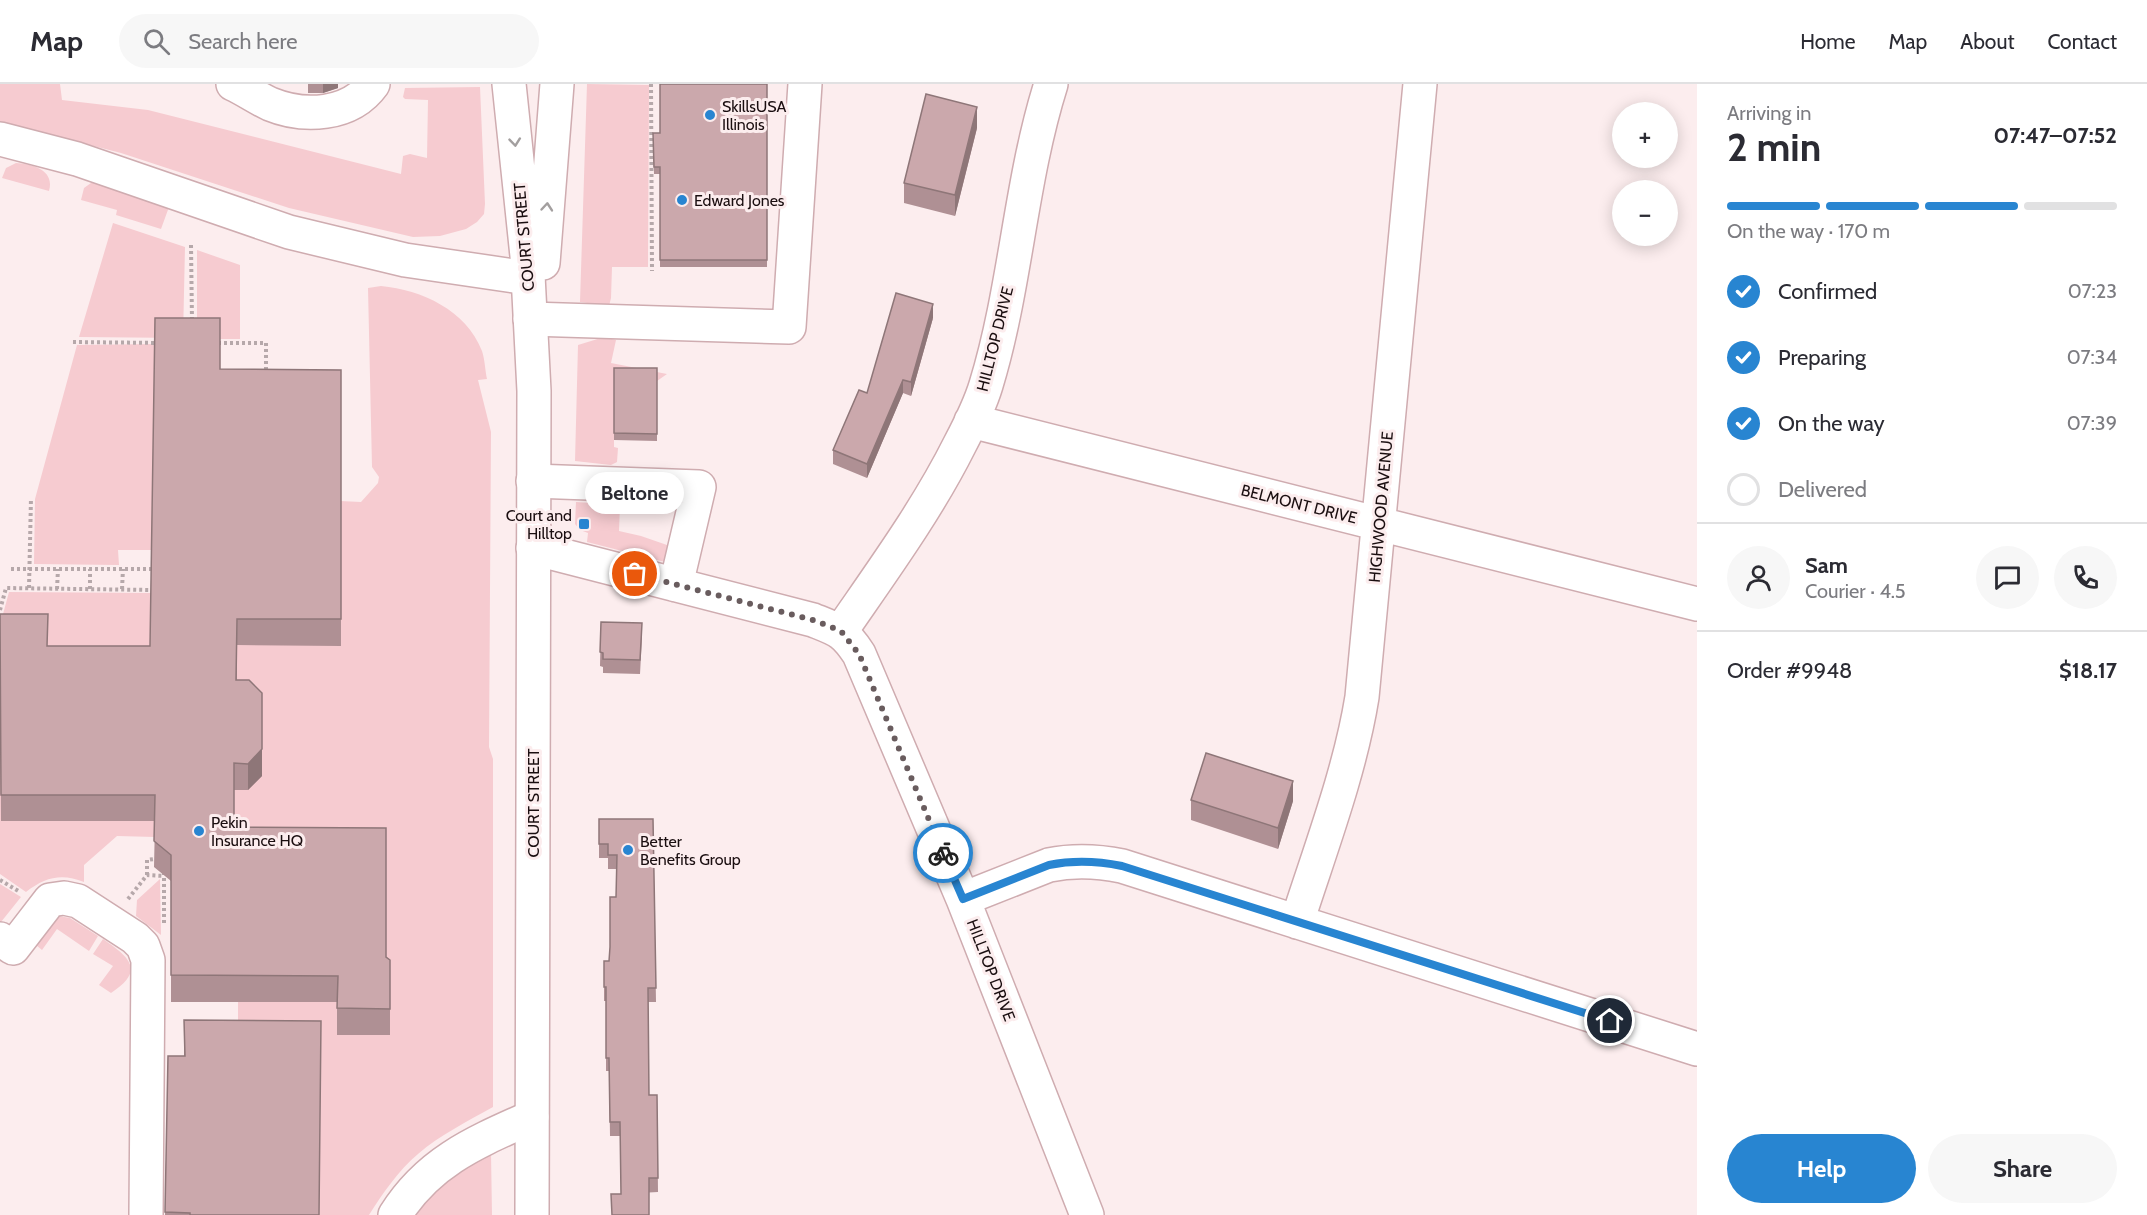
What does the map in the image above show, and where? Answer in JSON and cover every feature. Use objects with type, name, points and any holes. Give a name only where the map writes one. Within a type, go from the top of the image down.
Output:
[{"type":"street","points":[[233,84],[283,109],[307,113],[333,111],[368,92],[373,84]]},
{"type":"street","name":"COURT STREET","points":[[509,84],[534,319]]},
{"type":"street","name":"COURT STREET","points":[[532,1215],[534,319],[557,84]]},
{"type":"street","points":[[534,319],[789,327],[804,84]]},
{"type":"street","name":"HILLTOP DRIVE","points":[[1052,84],[1041,118],[1010,281],[985,387],[971,421],[927,506],[841,631],[859,654],[963,899],[1087,1215]]},
{"type":"street","name":"HIGHWOOD AVENUE","points":[[1297,922],[1359,720],[1420,84]]},
{"type":"street","points":[[0,139],[77,159],[289,232],[405,260],[528,278]]},
{"type":"street","name":"BELMONT DRIVE","points":[[971,421],[1697,604]]},
{"type":"street","points":[[533,481],[699,487],[676,585]]},
{"type":"street","points":[[533,548],[813,620],[841,631]]},
{"type":"street","points":[[963,899],[1049,865],[1064,862],[1099,862],[1122,866],[1697,1049]]},
{"type":"street","points":[[0,939],[13,948],[50,900],[64,898],[78,901],[135,938],[143,946],[148,960],[146,1215]]},
{"type":"street","points":[[395,1215],[406,1198],[428,1174],[477,1141],[532,1117]]},
{"type":"path","points":[[651,84],[652,271]]},
{"type":"path","points":[[191,245],[192,332]]},
{"type":"path","points":[[74,342],[168,343]]},
{"type":"path","points":[[213,343],[266,343],[266,374]]},
{"type":"path","points":[[29,588],[31,498]]},
{"type":"path","points":[[11,569],[152,569]]},
{"type":"path","points":[[57,569],[57,589]]},
{"type":"path","points":[[90,569],[90,589]]},
{"type":"path","points":[[122,589],[123,569]]},
{"type":"path","points":[[0,610],[6,588],[152,590]]},
{"type":"path","points":[[126,902],[147,875],[147,860],[154,859]]},
{"type":"path","points":[[147,875],[164,874],[164,931]]},
{"type":"path","points":[[0,880],[28,897]]},
{"type":"shaded area","points":[[0,84],[60,84],[62,100],[148,110],[401,174],[403,156],[410,154],[427,158],[428,100],[405,99],[403,97],[405,88],[480,87],[484,214],[466,229],[440,236],[413,237],[289,208],[121,153],[0,122]]},
{"type":"shaded area","points":[[587,84],[649,85],[648,267],[612,267],[609,306],[580,302]]},
{"type":"shaded area","points":[[16,163],[41,169],[46,173],[50,184],[49,191],[2,178],[6,168]]},
{"type":"shaded area","points":[[97,182],[169,207],[161,229],[116,215],[117,210],[81,200],[84,188]]},
{"type":"shaded area","points":[[113,223],[185,247],[183,338],[79,337]]},
{"type":"shaded area","points":[[197,250],[240,265],[240,339],[197,339]]},
{"type":"shaded area","points":[[381,286],[412,292],[454,313],[475,337],[482,351],[487,379],[478,380],[491,432],[489,747],[493,759],[493,1107],[445,1134],[418,1154],[397,1175],[369,1215],[319,1215],[238,1047],[238,1002],[338,1002],[386,1035],[390,1030],[390,987],[386,983],[386,859],[234,854],[230,789],[262,776],[262,720],[249,706],[236,683],[237,645],[341,645],[340,501],[361,502],[378,483],[379,477],[372,467],[368,288]]},
{"type":"shaded area","points":[[604,337],[616,340],[611,363],[667,374],[657,381],[657,375],[614,375],[614,447],[618,448],[617,462],[611,465],[575,461],[578,345]]},
{"type":"shaded area","points":[[155,344],[153,550],[118,550],[119,565],[34,564],[35,499],[77,345]]},
{"type":"shaded area","points":[[576,502],[620,505],[619,531],[667,545],[669,547],[665,562],[587,542],[588,533],[580,530],[575,524]]},
{"type":"shaded area","points":[[9,592],[152,593],[150,650],[47,672],[0,625]]},
{"type":"shaded area","points":[[0,692],[155,821],[155,837],[117,836],[84,865],[84,882],[61,877],[54,878],[26,892],[0,874]]},
{"type":"shaded area","points":[[160,879],[161,935],[136,916],[137,900]]},
{"type":"shaded area","points":[[0,884],[21,897],[1,922],[0,921]]},
{"type":"shaded area","points":[[59,916],[70,918],[98,936],[89,951],[57,929],[42,950],[36,945]]},
{"type":"shaded area","points":[[103,939],[120,952],[130,964],[131,971],[128,977],[111,993],[99,985],[113,966],[93,954]]},
{"type":"shaded area","points":[[491,1153],[492,1215],[413,1215],[440,1183]]},
{"type":"building","points":[[660,84],[767,84],[767,260],[660,260],[660,167],[654,167],[653,133],[660,133]]},
{"type":"building","points":[[926,94],[977,107],[955,195],[904,183]]},
{"type":"building","points":[[896,293],[933,304],[911,382],[903,380],[867,464],[833,450],[859,390],[867,393]]},
{"type":"building","points":[[155,318],[220,318],[220,369],[341,370],[341,619],[237,619],[236,680],[249,680],[262,693],[262,749],[248,764],[234,763],[234,827],[386,828],[386,957],[390,960],[390,1009],[337,1008],[338,976],[171,975],[171,855],[154,841],[155,795],[1,795],[0,614],[48,614],[47,646],[150,646]]},
{"type":"building","points":[[614,368],[657,368],[657,434],[614,433]]},
{"type":"building","points":[[601,622],[642,623],[640,660],[603,659],[603,653],[600,652]]},
{"type":"building","points":[[1206,753],[1293,781],[1278,828],[1191,800]]},
{"type":"building","points":[[599,819],[653,819],[656,988],[648,988],[649,1095],[657,1095],[658,1178],[649,1178],[649,1215],[612,1215],[611,1194],[621,1194],[620,1122],[610,1122],[604,961],[609,961],[610,897],[616,897],[617,855],[608,855],[608,844],[599,844]]},
{"type":"building","points":[[184,1020],[321,1021],[319,1215],[190,1215],[190,1213],[165,1212],[168,1056],[185,1056]]},
{"type":"way so far","points":[[635,574],[813,620],[841,631],[859,654],[943,853]]},
{"type":"place","name":"SkillsUSA Illinois","points":[[710,115]]},
{"type":"place","name":"Edward Jones","points":[[682,200]]},
{"type":"place","name":"Court and Hilltop","points":[[584,524]]},
{"type":"place","name":"Beltone","points":[[635,574]]},
{"type":"place","name":"Pekin Insurance HQ","points":[[199,831]]},
{"type":"place","name":"Better Benefits Group","points":[[628,850]]},
{"type":"route","points":[[943,853],[963,899],[1049,865],[1064,862],[1099,862],[1122,866],[1610,1021]]}]
